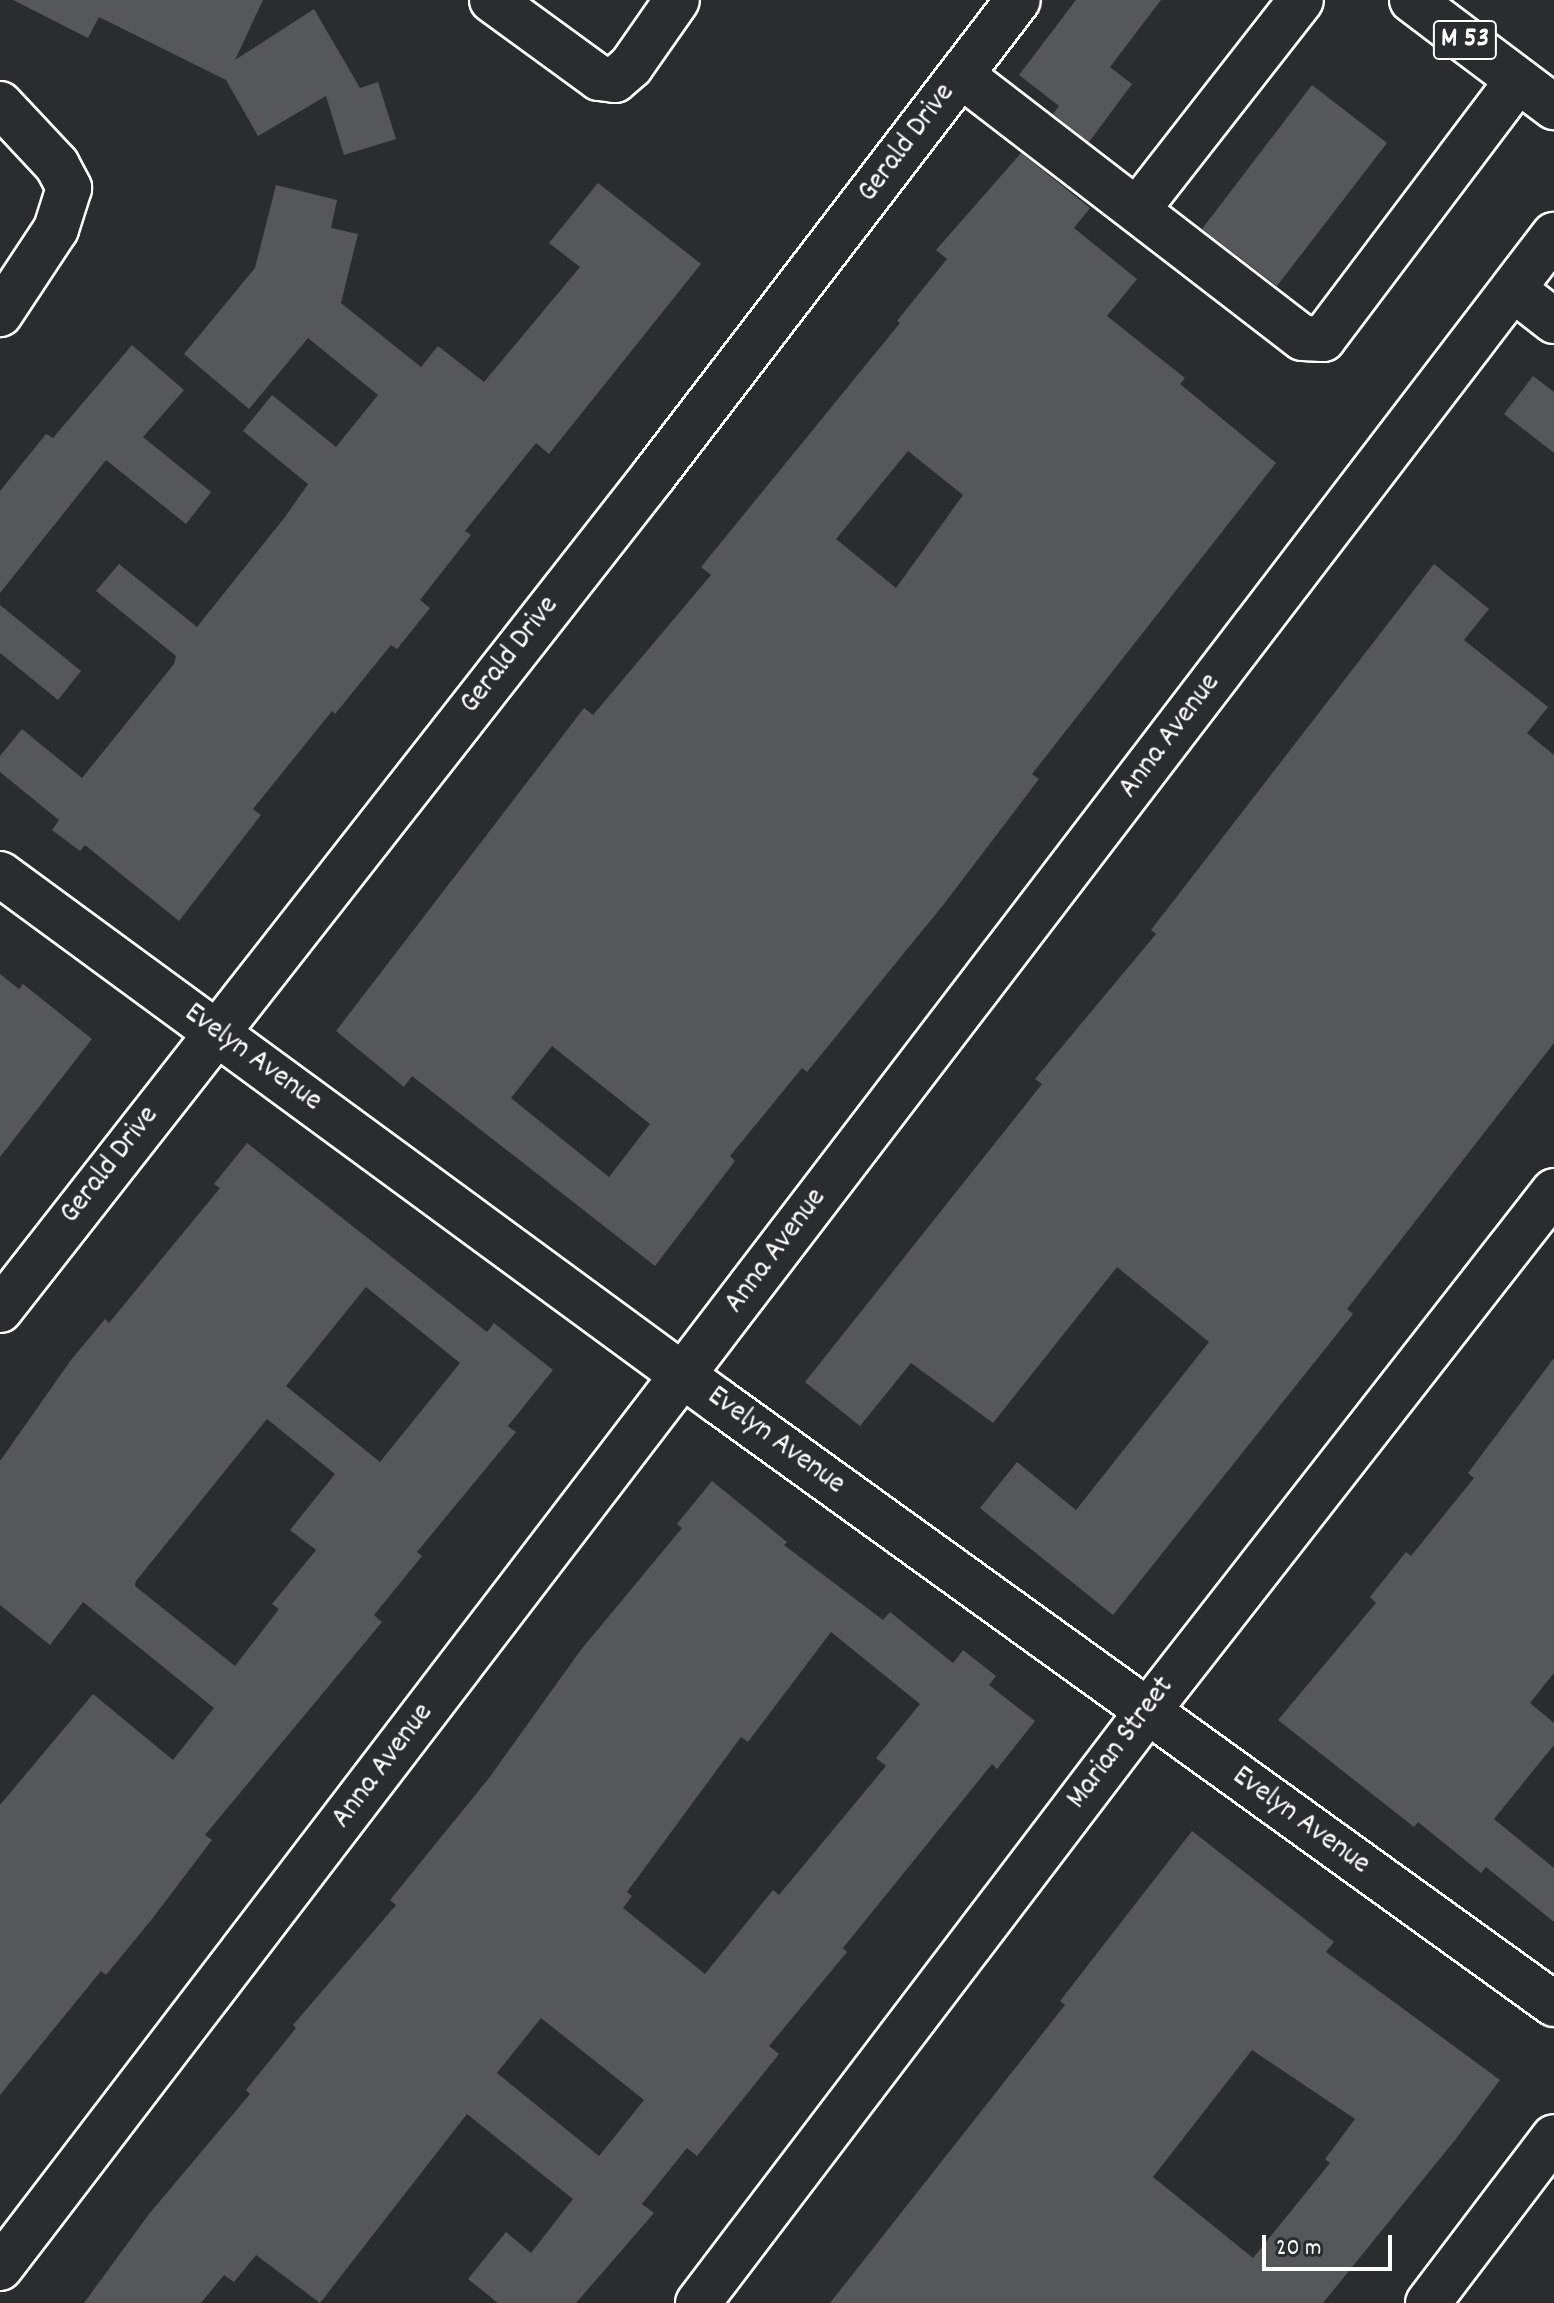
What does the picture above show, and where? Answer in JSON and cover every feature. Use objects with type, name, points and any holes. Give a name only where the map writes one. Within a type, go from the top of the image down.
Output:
[{"type":"street","points":[[492,0],[599,78],[615,80],[631,66],[677,0]]},
{"type":"street","name":"Gerald Drive","points":[[0,1310],[214,1032],[654,475],[1018,0]]},
{"type":"street","points":[[1137,210],[1301,0]]},
{"type":"street","name":"M 53","points":[[1412,0],[1554,107]]},
{"type":"street","points":[[961,75],[1303,338],[1323,339],[1518,80]]},
{"type":"street","points":[[0,104],[57,165],[69,188],[56,229],[0,314]]},
{"type":"street","name":"Anna Avenue","points":[[0,2268],[1554,235]]},
{"type":"street","points":[[1513,289],[1554,321]]},
{"type":"street","name":"Evelyn Avenue","points":[[0,874],[683,1376],[1554,2004]]},
{"type":"street","name":"Marian Street","points":[[698,2303],[1147,1712],[1554,1191]]},
{"type":"street","points":[[1428,2303],[1554,2137]]},
{"type":"building","points":[[13,0],[263,0],[235,60],[314,9],[360,88],[378,82],[396,139],[344,155],[326,96],[258,136],[226,80],[99,17],[88,38]]},
{"type":"building","points":[[1076,0],[1161,0],[1110,67],[1132,84],[1089,142],[1053,114],[1059,106],[1019,75]]},
{"type":"building","points":[[1312,85],[1387,143],[1277,286],[1202,229]]},
{"type":"building","points":[[1021,153],[1090,208],[1074,228],[1137,279],[1107,316],[1185,378],[1180,384],[1276,463],[1032,774],[1039,779],[944,904],[807,1072],[802,1068],[730,1156],[735,1161],[655,1266],[412,1076],[404,1087],[336,1031],[584,708],[593,715],[711,575],[701,567],[900,323],[897,321],[947,259],[936,250]],"holes":[[[908,451],[963,495],[896,588],[836,539]],[[552,1046],[650,1124],[609,1177],[511,1098]]]},
{"type":"building","points":[[598,183],[701,264],[549,454],[536,443],[465,531],[471,535],[420,600],[430,608],[397,649],[391,645],[335,714],[332,711],[253,809],[261,815],[179,921],[85,845],[80,851],[52,830],[59,820],[0,772],[0,756],[22,729],[82,778],[174,664],[176,656],[96,591],[119,564],[197,627],[285,517],[308,484],[243,431],[272,395],[336,447],[378,395],[308,338],[249,409],[184,354],[255,268],[276,185],[337,200],[331,228],[358,234],[341,303],[421,367],[438,346],[484,382],[580,267],[549,243]]},
{"type":"building","points":[[132,345],[184,390],[143,437],[211,492],[186,524],[106,460],[0,593],[0,491],[46,434],[53,438]]},
{"type":"building","points":[[1533,376],[1554,392],[1554,453],[1504,414]]},
{"type":"building","points":[[1434,564],[1489,609],[1464,640],[1548,707],[1527,733],[1554,755],[1554,1043],[1347,1309],[1353,1314],[1113,1615],[980,1508],[1017,1462],[1076,1510],[1209,1342],[1117,1267],[993,1423],[911,1363],[860,1426],[805,1382],[1042,1084],[1035,1079],[1156,934],[1151,930]]},
{"type":"building","points":[[0,605],[81,671],[58,700],[0,653]]},
{"type":"building","points":[[0,974],[19,989],[23,984],[92,1039],[0,1157]]},
{"type":"building","points":[[247,1143],[487,1332],[494,1323],[553,1370],[508,1426],[516,1432],[417,1552],[422,1556],[374,1615],[382,1622],[205,1835],[212,1840],[152,1919],[106,1975],[101,1971],[0,2095],[0,1805],[93,1694],[173,1760],[214,1708],[83,1602],[50,1645],[0,1605],[0,1461],[71,1360],[105,1319],[109,1323],[220,1188],[214,1184]],"holes":[[[366,1287],[460,1363],[380,1462],[286,1386]],[[267,1419],[335,1474],[290,1530],[316,1550],[272,1604],[279,1609],[235,1666],[135,1586]]]},
{"type":"building","points":[[1554,1358],[1554,1673],[1530,1703],[1554,1723],[1554,1745],[1494,1819],[1554,1868],[1554,1922],[1486,1867],[1481,1873],[1418,1822],[1414,1827],[1278,1720],[1376,1603],[1370,1597],[1406,1552],[1411,1556],[1474,1478],[1468,1473]]},
{"type":"building","points":[[712,1481],[787,1542],[784,1545],[883,1620],[890,1612],[953,1663],[963,1650],[996,1676],[989,1685],[1035,1721],[997,1769],[992,1764],[843,1948],[847,1952],[769,2046],[779,2054],[697,2156],[687,2148],[642,2204],[654,2213],[576,2303],[498,2303],[468,2279],[506,2232],[531,2253],[573,2199],[467,2114],[320,2303],[256,2255],[234,2282],[224,2275],[201,2303],[84,2303],[149,2214],[250,2094],[246,2090],[296,2028],[293,2025],[396,1905],[390,1900],[489,1778],[580,1651],[682,1528],[677,1524]],"holes":[[[831,1632],[920,1704],[876,1758],[886,1766],[779,1895],[773,1890],[705,1974],[623,1908],[632,1896],[627,1892],[741,1737],[748,1742]],[[541,2018],[644,2100],[599,2156],[497,2073]]]},
{"type":"building","points":[[1192,1831],[1334,1942],[1326,1952],[1500,2080],[1323,2303],[830,2303],[1065,2005],[1060,2001]],"holes":[[[1252,2050],[1355,2119],[1325,2159],[1330,2163],[1253,2258],[1153,2177]]]}]
